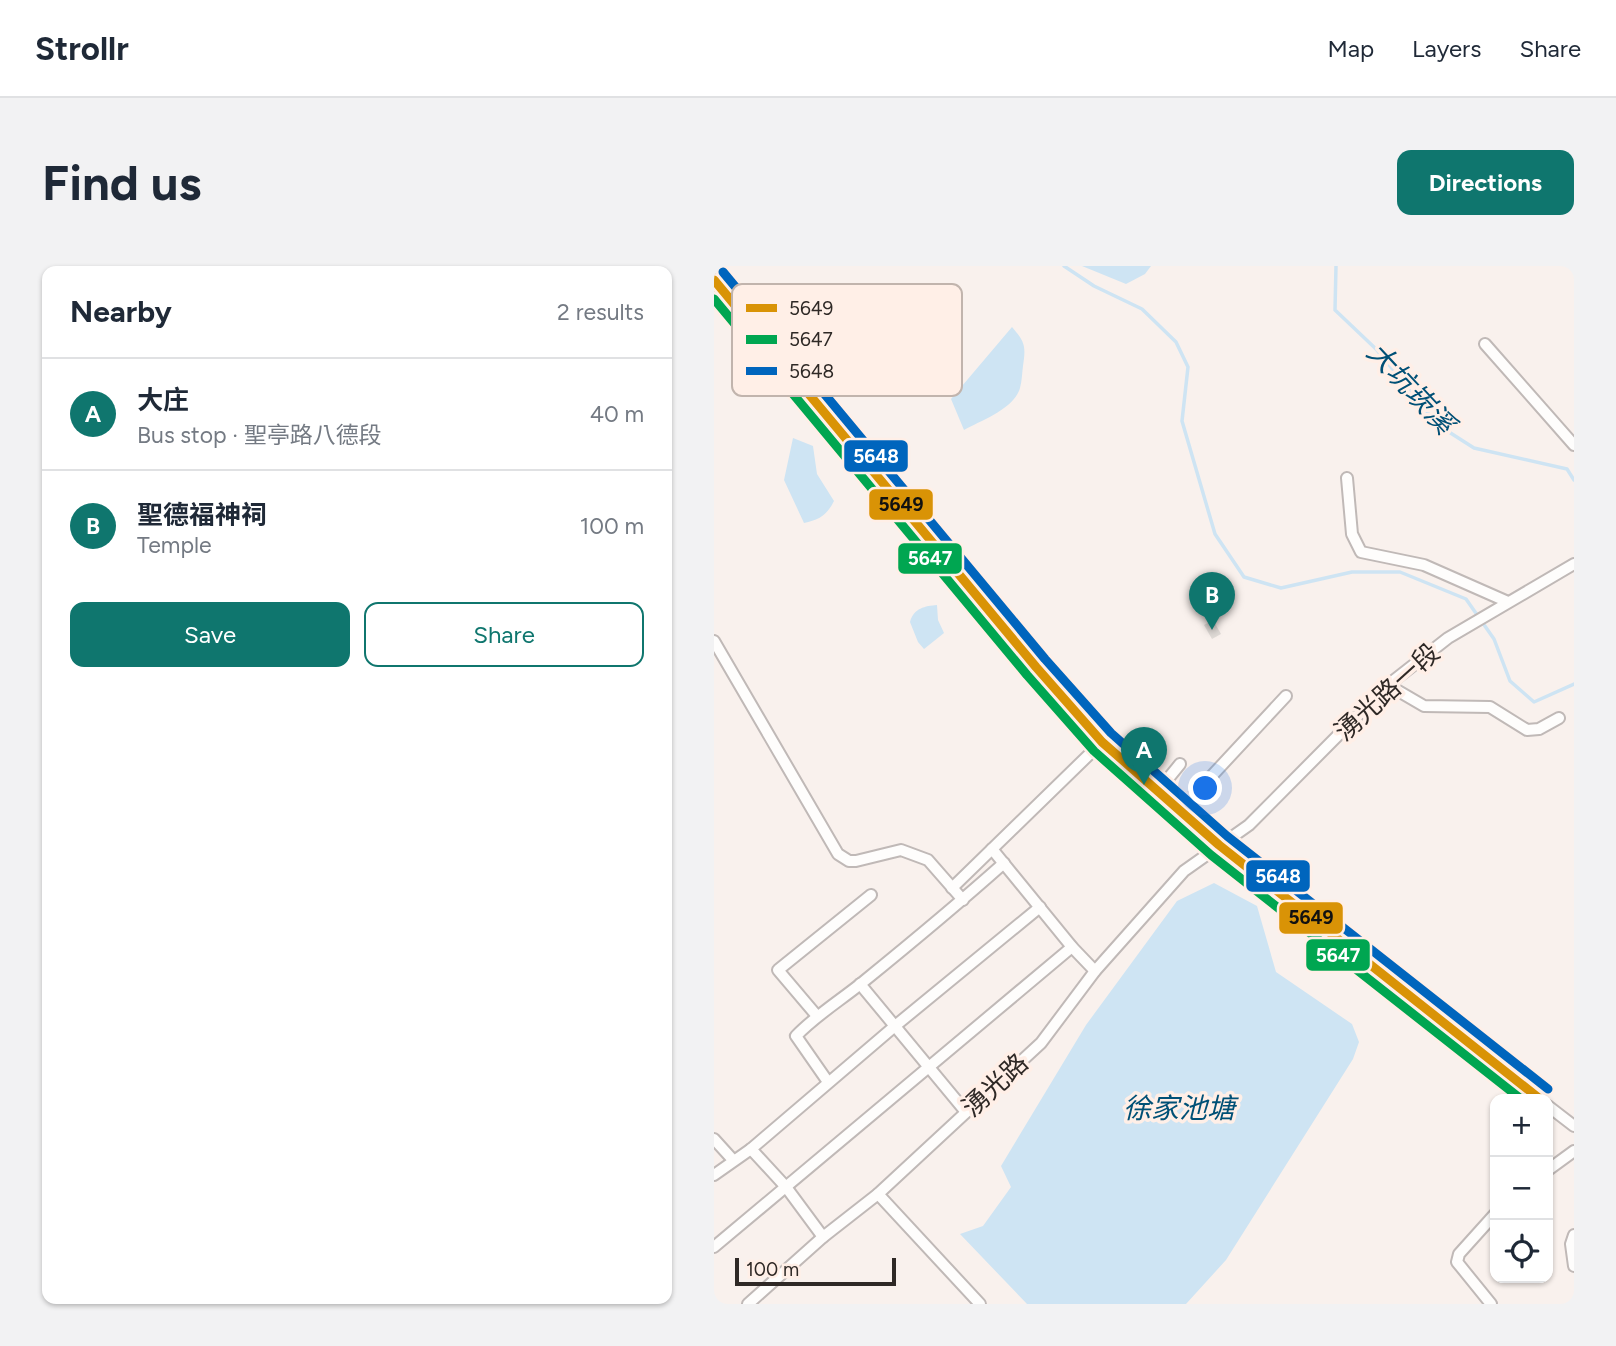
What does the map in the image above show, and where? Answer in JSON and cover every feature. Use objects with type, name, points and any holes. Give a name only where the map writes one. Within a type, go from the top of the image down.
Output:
[{"type":"street","points":[[714,280],[732,302]]},
{"type":"street","points":[[1485,344],[1574,446]]},
{"type":"street","points":[[811,396],[1102,742],[1219,845],[1534,1094]]},
{"type":"street","points":[[1347,478],[1352,534],[1361,552],[1424,565],[1508,602]]},
{"type":"street","name":"湧光路一段","points":[[1219,845],[1249,825],[1388,685],[1448,638],[1574,564]]},
{"type":"street","points":[[714,641],[838,854],[856,862],[901,850],[928,860],[962,900]]},
{"type":"street","points":[[1388,685],[1424,706],[1490,707],[1527,730],[1539,729],[1559,718]]},
{"type":"street","points":[[1180,810],[1286,696]]},
{"type":"street","points":[[953,888],[1102,742]]},
{"type":"street","points":[[1158,792],[1180,764]]},
{"type":"street","name":"湧光路","points":[[748,1304],[823,1237],[878,1194],[1041,1043],[1095,971],[1184,871],[1219,845]]},
{"type":"street","points":[[992,849],[1095,971]]},
{"type":"street","points":[[828,1082],[796,1036],[1004,863]]},
{"type":"street","points":[[817,1016],[778,970],[871,895]]},
{"type":"street","points":[[714,1175],[751,1149],[1040,907]]},
{"type":"street","points":[[714,1247],[1072,947]]},
{"type":"street","points":[[860,984],[966,1112]]},
{"type":"street","points":[[1553,1109],[1574,1126]]},
{"type":"street","points":[[714,1139],[733,1160]]},
{"type":"street","points":[[751,1149],[786,1187],[823,1237]]},
{"type":"street","points":[[1553,1166],[1574,1151]]},
{"type":"street","points":[[878,1194],[980,1304]]},
{"type":"street","points":[[1490,1220],[1459,1254],[1457,1262],[1491,1304]]},
{"type":"street","points":[[1574,1235],[1571,1244],[1574,1266]]},
{"type":"water","points":[[1082,266],[1151,266],[1145,274],[1126,284]]},
{"type":"water","points":[[1012,327],[1024,349],[1021,383],[1017,395],[1004,408],[964,430],[951,399],[954,396],[962,396],[962,386]]},
{"type":"water","points":[[793,438],[813,446],[817,474],[834,501],[822,516],[804,523],[784,480]]},
{"type":"water","points":[[937,605],[938,620],[944,633],[924,649],[918,642],[910,622],[917,611]]},
{"type":"water","name":"徐家池塘","points":[[1214,883],[1257,906],[1276,972],[1352,1024],[1359,1042],[1353,1059],[1226,1260],[1186,1304],[1027,1304],[960,1234],[983,1226],[1011,1187],[1001,1166],[1086,1025],[1177,901]]},
{"type":"building","points":[[1213,620],[1221,634],[1212,639],[1204,625]]},
{"type":"waterway","points":[[1064,266],[1094,286],[1142,309],[1176,342],[1188,367],[1182,421],[1215,534],[1244,577],[1281,588],[1352,572],[1400,572],[1466,599],[1494,639],[1510,681],[1534,702],[1574,684]]},
{"type":"waterway","name":"大坑崁溪","points":[[1336,266],[1335,310],[1376,349],[1438,425],[1474,448],[1567,469],[1574,480]]},
{"type":"transit line","name":"5648","points":[[723,272],[733,284]]},
{"type":"transit line","name":"5649","points":[[714,280],[732,302]]},
{"type":"transit line","name":"5647","points":[[714,299],[732,321]]},
{"type":"transit line","name":"5647","points":[[795,396],[1027,675],[1094,751],[1211,855],[1515,1094]]},
{"type":"transit line","name":"5649","points":[[811,396],[1036,667],[1102,742],[1219,845],[1534,1094]]},
{"type":"transit line","name":"5648","points":[[826,396],[1045,659],[1111,733],[1227,836],[1548,1089]]},
{"type":"place","name":"聖德福神祠","points":[[1212,630]]},
{"type":"place","name":"大庄","points":[[1144,785]]}]
